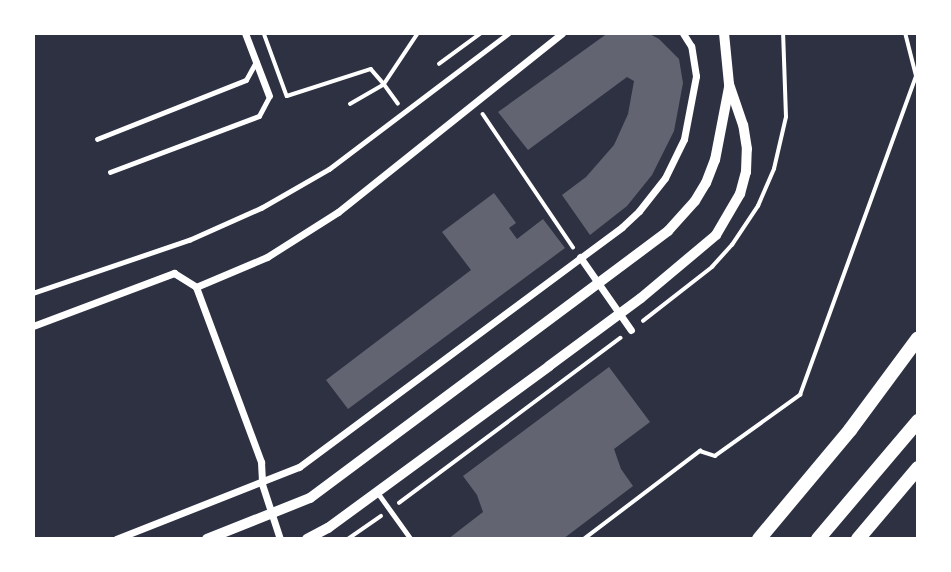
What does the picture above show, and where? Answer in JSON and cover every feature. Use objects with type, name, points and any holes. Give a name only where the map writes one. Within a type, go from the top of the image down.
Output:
[{"type":"main road","points":[[759,539],[849,430],[918,338]]},
{"type":"main road","points":[[818,539],[918,421]]},
{"type":"main road","points":[[858,539],[918,468]]},
{"type":"street","points":[[245,33],[269,96]]},
{"type":"street","points":[[196,287],[267,257],[338,212],[562,33]]},
{"type":"street","points":[[116,539],[262,484],[299,467],[639,211],[675,160],[690,119],[696,76],[691,46],[683,33]]},
{"type":"street","points":[[307,539],[328,528],[699,252],[729,216],[746,172],[747,149],[743,125],[729,84],[723,34]]},
{"type":"street","points":[[207,539],[310,498],[668,231],[695,201],[715,160],[729,84]]},
{"type":"street","points":[[580,257],[631,330]]},
{"type":"street","points":[[33,326],[174,273],[196,287],[261,461],[262,484],[280,539]]},
{"type":"lane","points":[[33,293],[189,240],[261,208],[329,169],[509,33]]},
{"type":"lane","points":[[97,139],[246,80],[256,61]]},
{"type":"lane","points":[[110,172],[259,116],[269,96]]},
{"type":"lane","points":[[377,492],[411,539]]},
{"type":"path","points":[[264,33],[287,96],[371,69],[384,83],[418,33]]},
{"type":"path","points":[[439,64],[481,33]]},
{"type":"path","points":[[584,539],[700,451],[715,456],[800,395],[916,76],[905,33]]},
{"type":"path","points":[[474,101],[580,257]]},
{"type":"building","points":[[608,33],[648,33],[659,39],[679,59],[683,83],[674,131],[652,175],[627,206],[590,235],[562,195],[586,177],[614,145],[628,114],[634,81],[627,77],[528,150],[498,112]]},
{"type":"building","points":[[494,193],[516,223],[509,228],[517,239],[543,219],[565,248],[348,409],[326,380],[471,270],[442,232]]},
{"type":"building","points":[[609,367],[650,422],[614,449],[621,469],[633,486],[563,539],[448,539],[483,512],[477,495],[463,476]]}]
